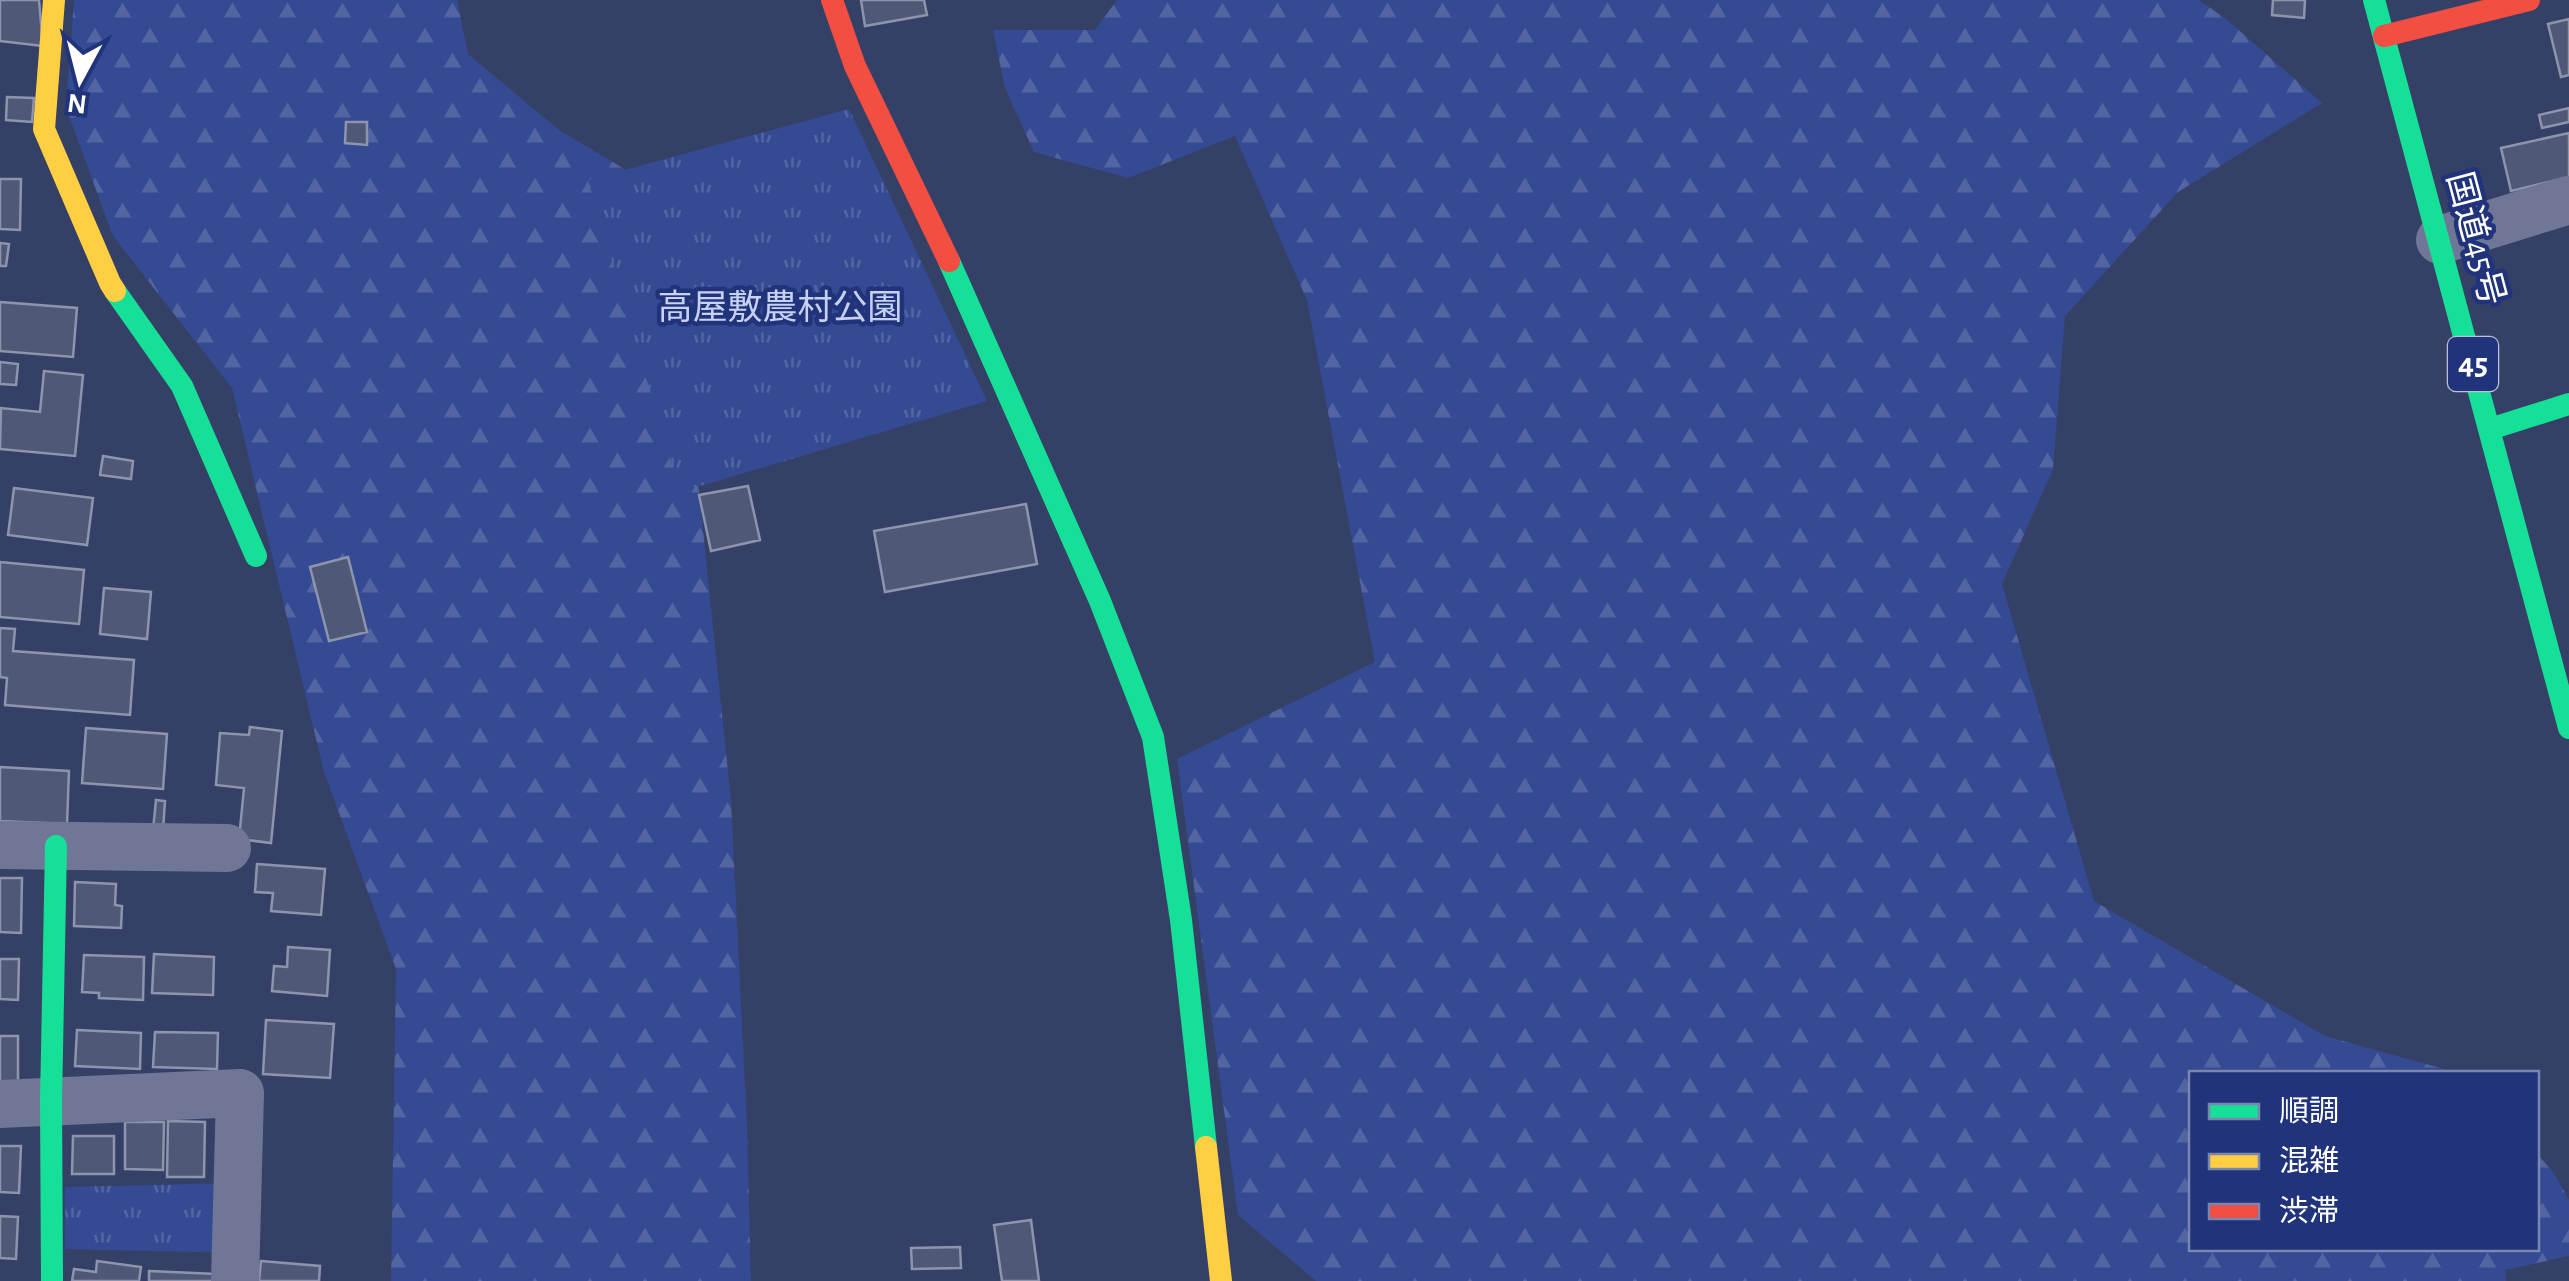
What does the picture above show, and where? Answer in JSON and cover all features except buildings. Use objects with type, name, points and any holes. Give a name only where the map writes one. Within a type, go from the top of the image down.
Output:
[{"type":"main road","points":[[54,0],[44,128],[110,284],[182,386],[256,556]]},
{"type":"main road","points":[[832,0],[854,66],[967,300],[1100,601],[1153,737],[1181,920],[1221,1281]]},
{"type":"main road","name":"国道45号","points":[[2374,0],[2569,728]]},
{"type":"main road","points":[[2384,36],[2529,0]]},
{"type":"main road","points":[[2490,429],[2569,404]]},
{"type":"main road","points":[[52,1281],[56,846]]},
{"type":"street","points":[[2440,240],[2569,200]]},
{"type":"street","points":[[0,845],[227,848]]},
{"type":"street","points":[[0,1104],[240,1092],[235,1281]]},
{"type":"green space","points":[[74,0],[457,0],[468,54],[559,130],[678,201],[689,395],[731,801],[751,1281],[391,1281],[396,969],[324,772],[232,388],[113,236],[66,108]]},
{"type":"green space","points":[[1117,0],[2199,0],[2226,19],[2322,103],[2178,192],[2065,316],[2053,469],[2002,584],[2094,901],[2325,1036],[2451,1071],[2189,1071],[2189,1251],[2539,1251],[2539,1156],[2569,1200],[2569,1256],[2505,1270],[2506,1281],[1316,1281],[1238,1215],[1177,759],[1375,662],[1307,300],[1235,136],[1128,178],[1034,152],[1005,88],[993,30],[1095,30]]},
{"type":"green space","name":"高屋敷農村公園","points":[[849,109],[987,401],[680,492],[588,180]]},
{"type":"green space","points":[[237,1183],[236,1253],[65,1249],[65,1187]]},
{"type":"traffic: fast","points":[[2374,0],[2569,728]]},
{"type":"traffic: fast","points":[[949,261],[1100,601],[1153,737],[1181,920],[1206,1147]]},
{"type":"traffic: fast","points":[[115,291],[182,386],[256,556]]},
{"type":"traffic: fast","points":[[2490,429],[2569,404]]},
{"type":"traffic: fast","points":[[52,1281],[56,846]]},
{"type":"traffic: slow","points":[[54,0],[44,129],[115,291]]},
{"type":"traffic: slow","points":[[1206,1147],[1221,1281]]},
{"type":"traffic: jam","points":[[832,0],[855,66],[949,261]]},
{"type":"traffic: jam","points":[[2384,36],[2529,0]]}]
